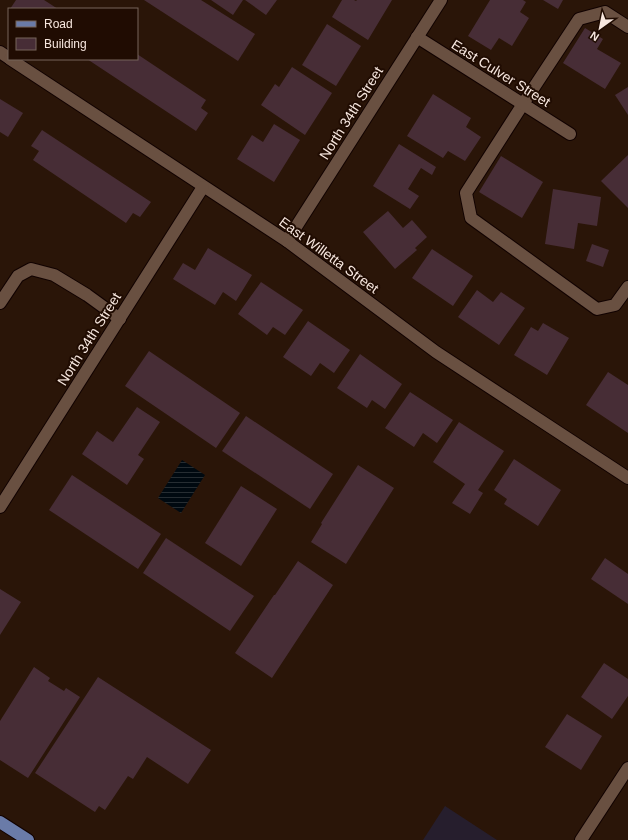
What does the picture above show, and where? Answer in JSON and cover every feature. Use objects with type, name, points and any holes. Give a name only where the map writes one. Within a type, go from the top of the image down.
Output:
[{"type":"main road","points":[[0,822],[28,840]]},
{"type":"street","name":"North 34th Street","points":[[287,241],[440,0]]},
{"type":"street","points":[[628,27],[605,12],[579,19],[466,193],[471,218],[597,309],[615,305],[628,286]]},
{"type":"street","name":"East Culver Street","points":[[417,37],[570,134]]},
{"type":"street","name":"East Willetta Street","points":[[12,60],[287,241],[436,352],[628,478]]},
{"type":"street","name":"North 34th Street","points":[[0,507],[203,187]]},
{"type":"street","points":[[0,303],[18,276],[31,268],[54,275],[87,295],[120,319]]},
{"type":"street","points":[[581,840],[626,776]]},
{"type":"shaded area","points":[[182,460],[205,475],[181,513],[158,498]]},
{"type":"shaded area","points":[[445,806],[497,840],[423,840]]},
{"type":"building","points":[[16,0],[44,0],[56,8],[11,8]]},
{"type":"building","points":[[144,0],[201,0],[255,34],[238,61]]},
{"type":"building","points":[[211,0],[243,0],[233,15]]},
{"type":"building","points":[[245,0],[277,0],[266,15]]},
{"type":"building","points":[[342,0],[392,0],[368,40],[332,17]]},
{"type":"building","points":[[490,0],[523,0],[526,2],[520,12],[529,18],[512,46],[499,38],[491,50],[468,36]]},
{"type":"building","points":[[543,0],[563,0],[558,9]]},
{"type":"building","points":[[327,24],[361,46],[336,86],[302,65]]},
{"type":"building","points":[[585,28],[603,39],[597,49],[621,63],[605,89],[563,63]]},
{"type":"building","points":[[138,55],[206,100],[201,108],[208,113],[196,131],[89,60],[138,60]]},
{"type":"building","points":[[292,67],[332,93],[305,135],[261,105],[275,84],[279,87]]},
{"type":"building","points":[[628,87],[628,115],[615,95]]},
{"type":"building","points":[[433,94],[471,118],[466,127],[481,137],[465,161],[448,151],[443,158],[407,136]]},
{"type":"building","points":[[0,99],[23,113],[8,137],[0,132]]},
{"type":"building","points":[[274,124],[300,140],[274,182],[237,159],[252,135],[263,142]]},
{"type":"building","points":[[42,130],[151,202],[140,217],[133,213],[126,223],[33,160],[39,151],[31,146]]},
{"type":"building","points":[[399,144],[436,167],[432,175],[421,168],[408,189],[419,196],[410,209],[373,186]]},
{"type":"building","points":[[628,155],[628,208],[601,181]]},
{"type":"building","points":[[501,156],[543,182],[522,218],[479,192]]},
{"type":"building","points":[[553,189],[601,197],[597,226],[578,223],[574,249],[545,244]]},
{"type":"building","points":[[388,211],[403,228],[412,220],[427,237],[415,248],[417,250],[395,269],[363,232]]},
{"type":"building","points":[[592,244],[609,250],[603,267],[586,261]]},
{"type":"building","points":[[208,248],[252,275],[236,301],[223,292],[215,305],[173,279],[183,263],[195,270]]},
{"type":"building","points":[[432,249],[473,276],[453,306],[412,278]]},
{"type":"building","points":[[261,282],[303,310],[285,335],[273,327],[267,335],[238,314]]},
{"type":"building","points":[[477,290],[493,302],[501,292],[525,308],[499,345],[458,317]]},
{"type":"building","points":[[308,321],[350,350],[334,373],[320,363],[311,376],[283,357]]},
{"type":"building","points":[[543,323],[569,338],[547,375],[514,355],[531,327],[538,331]]},
{"type":"building","points":[[149,351],[240,413],[216,448],[125,386]]},
{"type":"building","points":[[360,354],[402,384],[385,409],[372,400],[367,408],[337,388]]},
{"type":"building","points":[[608,372],[628,385],[628,433],[586,405]]},
{"type":"building","points":[[410,392],[453,420],[437,443],[423,433],[414,447],[385,428]]},
{"type":"building","points":[[137,407],[160,422],[138,455],[144,459],[127,485],[82,454],[97,431],[113,442]]},
{"type":"building","points":[[246,416],[333,474],[310,509],[222,451]]},
{"type":"building","points":[[459,422],[504,451],[478,490],[483,493],[470,514],[452,503],[465,484],[433,462]]},
{"type":"building","points":[[514,459],[561,490],[538,526],[504,504],[507,499],[494,490]]},
{"type":"building","points":[[358,465],[394,488],[346,564],[311,542],[322,524],[321,523]]},
{"type":"building","points":[[72,475],[161,534],[138,569],[49,510]]},
{"type":"building","points":[[241,486],[277,509],[241,566],[205,543]]},
{"type":"building","points":[[166,538],[254,596],[230,631],[143,573]]},
{"type":"building","points":[[605,558],[628,574],[628,604],[591,579]]},
{"type":"building","points":[[298,561],[333,585],[272,678],[235,653]]},
{"type":"building","points":[[0,589],[21,602],[0,635]]},
{"type":"building","points":[[604,663],[628,679],[628,696],[612,719],[581,697]]},
{"type":"building","points":[[34,667],[50,678],[48,681],[64,691],[66,688],[80,697],[28,778],[0,760],[0,721]]},
{"type":"building","points":[[98,677],[211,750],[188,784],[147,757],[133,779],[128,776],[105,810],[99,806],[95,812],[35,773]]},
{"type":"building","points":[[567,714],[602,736],[581,770],[545,747]]}]
